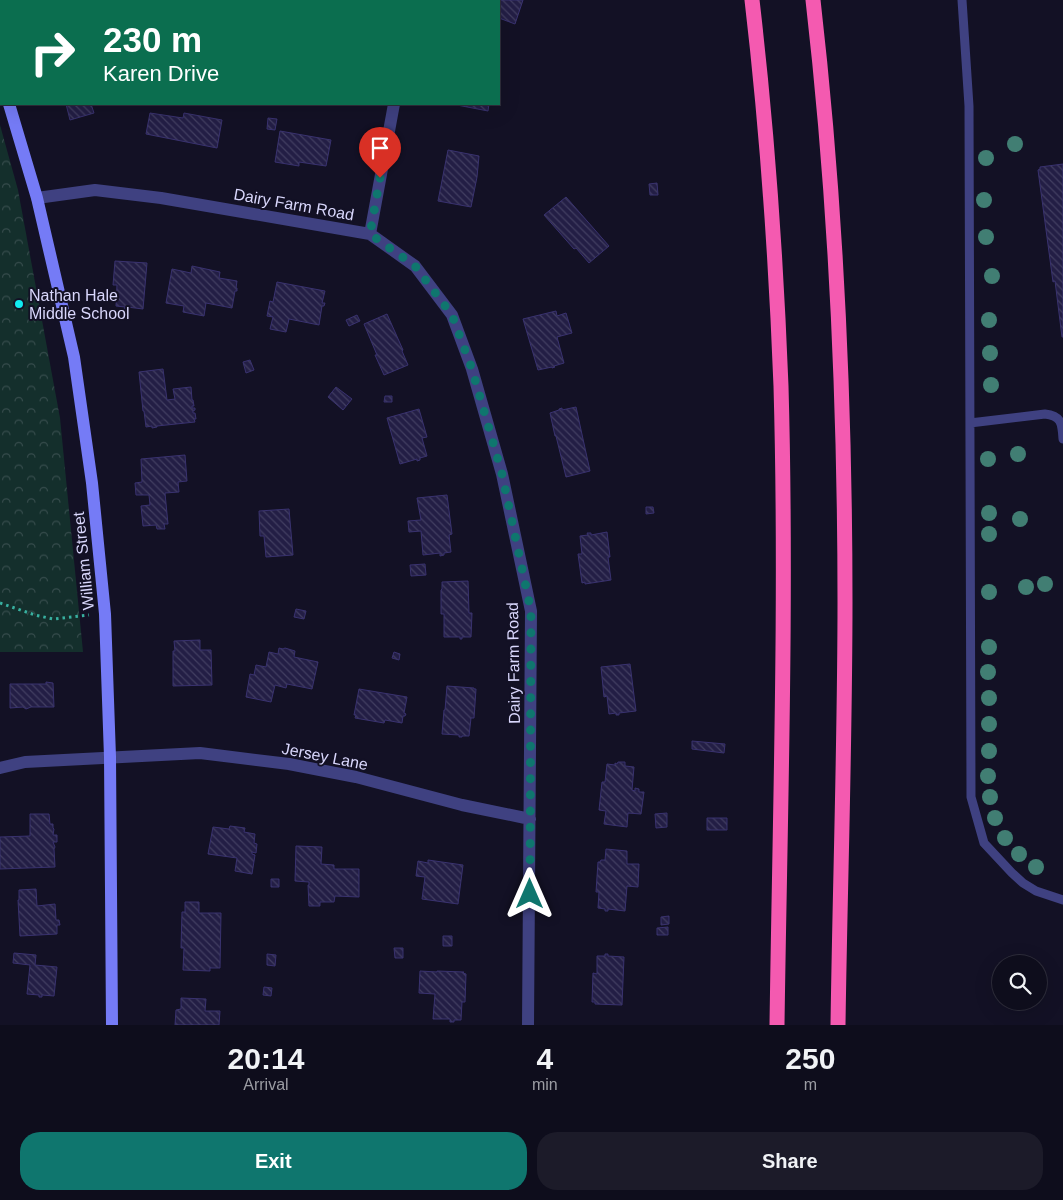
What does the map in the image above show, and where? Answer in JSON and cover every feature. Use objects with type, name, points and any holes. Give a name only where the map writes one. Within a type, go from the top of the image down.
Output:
[{"type":"highway","points":[[752,0],[773,232],[781,385],[783,605],[777,1025]]},
{"type":"highway","points":[[813,0],[834,237],[841,383],[845,603],[838,1025]]},
{"type":"street","name":"William Street","points":[[9,105],[37,198],[74,357],[92,483],[105,614],[110,757],[112,1025]]},
{"type":"street","points":[[370,234],[394,105]]},
{"type":"street","name":"Dairy Farm Road","points":[[37,198],[95,190],[161,198],[370,234],[415,266],[452,315],[472,369],[502,474],[531,611],[528,1025]]},
{"type":"street","name":"Jersey Lane","points":[[0,768],[25,762],[200,753],[289,764],[356,777],[462,805],[530,819]]},
{"type":"lane","points":[[962,0],[969,106],[970,797],[984,843],[1023,883],[1036,891],[1063,900]]},
{"type":"lane","points":[[970,423],[1045,414],[1052,415],[1062,425],[1063,439]]},
{"type":"path","points":[[0,603],[53,619],[105,614]]},
{"type":"green space","name":"Nathan Hale Middle School","points":[[0,125],[18,190],[60,418],[83,652],[0,652]]},
{"type":"building","points":[[500,0],[523,0],[515,24],[500,18]]},
{"type":"building","points":[[66,105],[91,105],[94,113],[70,120]]},
{"type":"building","points":[[457,105],[489,105],[488,111]]},
{"type":"building","points":[[150,113],[183,118],[184,113],[222,120],[217,148],[146,134]]},
{"type":"building","points":[[268,118],[277,119],[275,130],[267,129]]},
{"type":"building","points":[[280,131],[331,140],[326,166],[299,162],[299,166],[275,162]]},
{"type":"building","points":[[448,150],[479,156],[471,207],[438,201]]},
{"type":"building","points":[[1063,164],[1062,337],[1038,170],[1040,167]]},
{"type":"building","points":[[657,183],[658,195],[650,195],[649,184]]},
{"type":"building","points":[[566,197],[609,246],[589,263],[544,215]]},
{"type":"building","points":[[115,261],[147,263],[143,309],[127,307],[127,309],[124,309],[125,307],[116,306],[117,285],[113,285]]},
{"type":"building","points":[[192,266],[220,272],[219,278],[237,281],[237,291],[235,291],[232,308],[206,303],[204,316],[183,312],[184,306],[166,303],[172,269],[191,273]]},
{"type":"building","points":[[277,282],[325,291],[322,303],[325,303],[322,306],[319,325],[289,319],[286,332],[270,329],[273,317],[267,316],[270,301],[273,302]]},
{"type":"building","points":[[556,311],[557,316],[566,313],[572,333],[557,337],[564,363],[552,368],[538,370],[523,319]]},
{"type":"building","points":[[387,314],[408,365],[384,375],[364,324]]},
{"type":"building","points":[[357,315],[360,321],[349,326],[346,320]]},
{"type":"building","points":[[250,360],[254,370],[246,373],[243,362]]},
{"type":"building","points":[[163,369],[167,400],[175,399],[173,389],[191,387],[194,406],[192,408],[195,408],[193,413],[195,413],[195,422],[152,428],[152,426],[146,427],[139,372]]},
{"type":"building","points":[[336,387],[352,399],[343,410],[328,397]]},
{"type":"building","points":[[385,396],[392,396],[392,402],[384,402]]},
{"type":"building","points":[[576,407],[590,471],[566,477],[550,413],[562,408],[562,410]]},
{"type":"building","points":[[419,409],[427,437],[422,438],[427,456],[417,461],[417,459],[400,464],[387,418]]},
{"type":"building","points":[[185,455],[187,481],[178,482],[179,492],[165,493],[168,524],[164,524],[165,529],[157,529],[156,525],[143,526],[141,506],[150,505],[149,495],[136,495],[135,483],[142,482],[141,459]]},
{"type":"building","points":[[447,495],[452,534],[449,535],[451,552],[440,556],[440,553],[423,555],[421,531],[409,532],[408,521],[421,520],[417,498]]},
{"type":"building","points":[[646,507],[653,507],[654,513],[646,514]]},
{"type":"building","points":[[289,509],[293,555],[266,557],[264,536],[260,536],[259,511]]},
{"type":"building","points":[[607,532],[611,580],[582,583],[578,554],[582,554],[580,536],[588,535],[587,533],[591,533],[591,535]]},
{"type":"building","points":[[425,564],[426,575],[411,576],[410,565]]},
{"type":"building","points":[[468,581],[469,613],[472,613],[471,637],[462,637],[460,639],[460,637],[444,637],[444,614],[441,614],[442,582]]},
{"type":"building","points":[[296,609],[306,611],[304,619],[294,617]]},
{"type":"building","points":[[200,640],[200,650],[211,650],[212,685],[173,686],[174,641]]},
{"type":"building","points":[[279,648],[295,651],[294,657],[318,662],[312,689],[287,684],[286,688],[275,685],[271,702],[246,697],[250,674],[254,675],[256,665],[266,667],[269,652],[278,654]]},
{"type":"building","points":[[394,652],[400,654],[399,660],[392,658]]},
{"type":"building","points":[[630,664],[636,711],[619,713],[619,715],[616,715],[616,713],[609,714],[607,696],[604,697],[601,667]]},
{"type":"building","points":[[46,682],[53,683],[54,707],[10,708],[10,684],[46,684]]},
{"type":"building","points":[[447,686],[476,689],[474,718],[471,718],[469,736],[459,737],[459,735],[442,734]]},
{"type":"building","points":[[359,689],[407,697],[404,713],[406,714],[403,716],[402,723],[385,720],[384,723],[355,718]]},
{"type":"building","points":[[692,741],[725,744],[724,753],[692,749]]},
{"type":"building","points":[[618,762],[625,762],[625,766],[634,767],[632,790],[635,791],[635,788],[639,789],[639,792],[644,792],[641,814],[628,813],[627,827],[604,824],[606,811],[599,810],[602,782],[605,782],[607,764],[615,765]]},
{"type":"building","points":[[667,813],[667,827],[656,828],[655,814]]},
{"type":"building","points":[[30,814],[49,814],[50,824],[53,824],[54,829],[53,835],[57,835],[57,842],[53,842],[55,847],[55,867],[0,869],[0,837],[30,836]]},
{"type":"building","points":[[707,818],[727,818],[727,830],[707,830]]},
{"type":"building","points":[[230,826],[245,828],[244,832],[255,834],[254,843],[257,844],[256,853],[252,852],[255,855],[252,874],[235,871],[237,858],[208,854],[213,827],[229,829]]},
{"type":"building","points":[[296,846],[322,847],[321,864],[334,865],[334,869],[359,869],[359,897],[335,896],[334,902],[320,902],[320,906],[309,906],[309,882],[295,881]]},
{"type":"building","points":[[606,849],[627,851],[627,864],[639,864],[638,887],[627,886],[625,911],[608,909],[608,911],[605,911],[605,909],[598,908],[599,892],[596,892],[598,862],[605,860]]},
{"type":"building","points":[[428,860],[463,865],[458,904],[422,899],[425,877],[416,876],[418,861],[428,863]]},
{"type":"building","points":[[271,879],[279,879],[279,887],[271,887]]},
{"type":"building","points":[[36,889],[37,906],[55,904],[56,920],[59,920],[60,925],[57,925],[57,934],[20,936],[19,890]]},
{"type":"building","points":[[185,902],[199,902],[199,913],[221,913],[220,968],[210,968],[210,971],[183,970],[184,948],[181,948],[182,912],[185,912]]},
{"type":"building","points":[[669,916],[669,924],[661,925],[661,917]]},
{"type":"building","points":[[668,927],[668,935],[657,935],[657,928]]},
{"type":"building","points":[[443,936],[452,936],[452,946],[443,946]]},
{"type":"building","points":[[394,948],[403,948],[403,958],[395,958]]},
{"type":"building","points":[[14,953],[36,955],[35,965],[57,967],[54,996],[42,995],[42,997],[39,997],[39,995],[27,994],[30,965],[13,963]]},
{"type":"building","points":[[267,954],[276,955],[275,966],[267,965]]},
{"type":"building","points":[[605,954],[608,954],[608,956],[624,957],[622,1005],[595,1004],[595,1002],[592,1002],[593,973],[597,974],[597,956],[605,956]]},
{"type":"building","points":[[420,971],[464,972],[466,974],[465,1002],[462,1002],[461,1020],[450,1022],[450,1019],[433,1019],[435,994],[419,993]]},
{"type":"building","points":[[264,987],[272,988],[271,996],[263,995]]},
{"type":"building","points":[[181,998],[206,999],[205,1011],[220,1011],[219,1025],[175,1025],[176,1010],[181,1009]]},
{"type":"place","name":"Nathan Hale Middle School","points":[[19,304]]},
{"type":"route","points":[[380,178],[370,234],[415,266],[452,315],[472,369],[502,474],[531,611],[530,894]]}]
